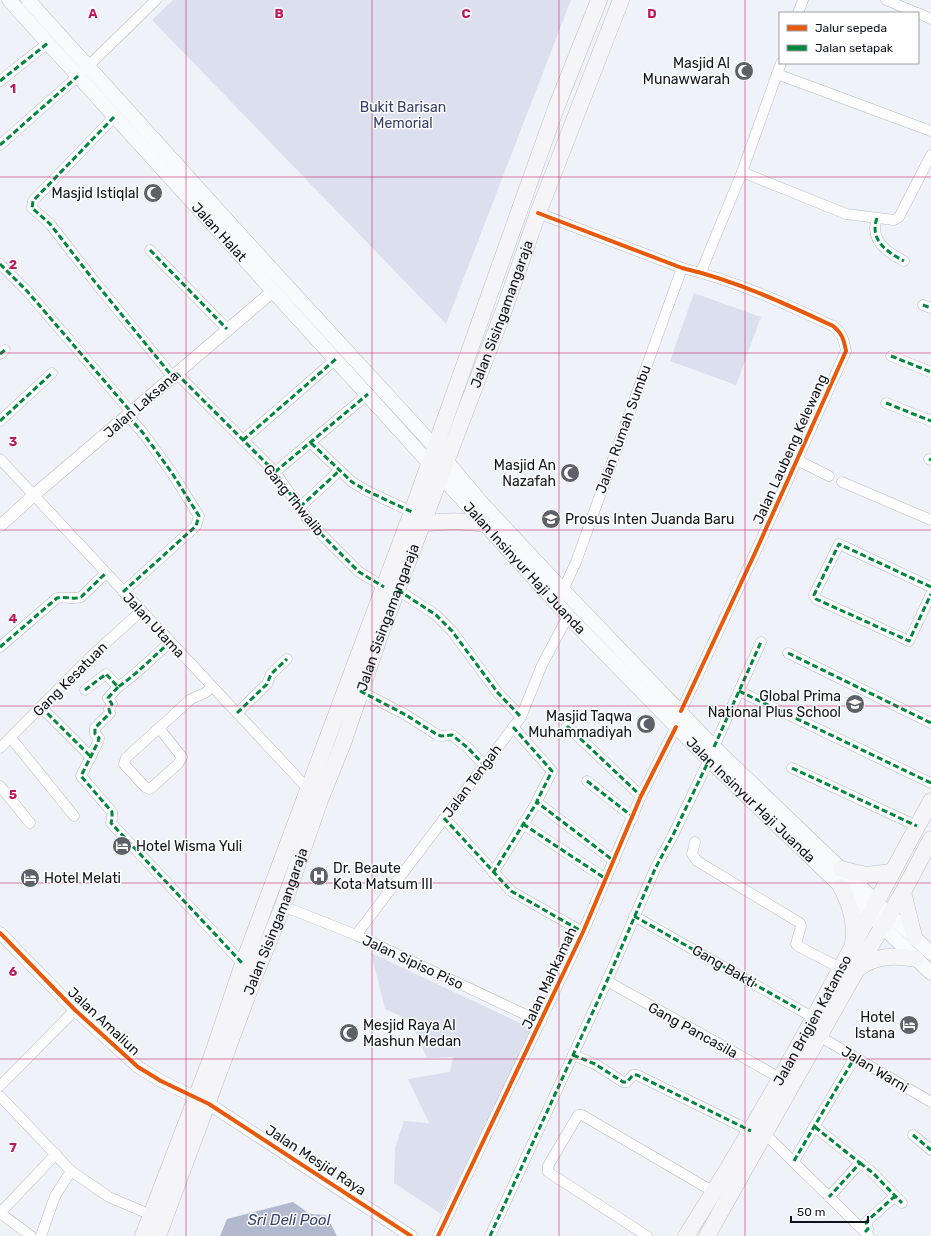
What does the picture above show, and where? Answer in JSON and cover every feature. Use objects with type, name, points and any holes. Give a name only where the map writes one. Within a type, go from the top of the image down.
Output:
[{"type":"main road","name":"Jalan Halat","points":[[9,0],[272,292],[336,359],[429,463]]},
{"type":"main road","name":"Jalan Halat","points":[[28,0],[283,282],[435,447]]},
{"type":"main road","name":"Jalan Sisingamangaraja","points":[[155,1236],[202,1100],[212,1056],[243,964],[310,790],[391,589],[417,518],[429,463],[522,207],[556,108],[592,21],[599,0]]},
{"type":"main road","name":"Jalan Sisingamangaraja","points":[[417,518],[444,469],[504,310],[538,213],[621,0]]},
{"type":"main road","points":[[592,21],[610,28]]},
{"type":"main road","points":[[522,207],[538,213]]},
{"type":"main road","name":"Jalan Insinyur Haji Juanda","points":[[435,447],[444,469],[484,524],[568,616],[676,727],[712,754],[840,869],[873,908],[886,920],[916,959],[931,973]]},
{"type":"main road","name":"Jalan Insinyur Haji Juanda","points":[[429,463],[444,469],[480,501],[563,590],[681,711],[712,754],[841,887],[873,908]]},
{"type":"main road","points":[[417,518],[464,520],[484,524]]},
{"type":"main road","name":"Jalan Sisingamangaraja","points":[[155,1236],[151,1215],[202,1100],[283,906],[320,800],[343,743],[391,589]]},
{"type":"main road","name":"Jalan Brigjen Katamso","points":[[770,1110],[780,1078],[931,801]]},
{"type":"main road","name":"Jalan Brigjen Katamso","points":[[708,1236],[770,1110],[819,1036],[903,892],[931,838]]},
{"type":"main road","points":[[840,869],[866,875],[892,872]]},
{"type":"main road","points":[[841,887],[847,898],[853,921],[853,945]]},
{"type":"main road","points":[[903,892],[914,937]]},
{"type":"main road","name":"Jalan Insinyur Haji Juanda","points":[[886,920],[914,937],[931,953]]},
{"type":"main road","points":[[857,969],[872,960],[880,958],[894,956],[916,959]]},
{"type":"main road","name":"Jalan Brigjen Katamso","points":[[686,1236],[714,1192],[758,1132]]},
{"type":"street","points":[[0,145],[78,76],[156,0]]},
{"type":"street","points":[[798,12],[803,0]]},
{"type":"street","points":[[886,0],[916,12]]},
{"type":"street","points":[[919,13],[931,19]]},
{"type":"street","points":[[0,81],[48,43]]},
{"type":"street","points":[[701,272],[742,172],[781,64]]},
{"type":"street","points":[[777,74],[867,106],[931,131]]},
{"type":"street","name":"Gang Thwalib","points":[[114,117],[33,201],[32,208],[50,224],[95,282],[174,374],[275,472],[309,521],[345,559],[359,572],[436,615],[452,631],[498,693],[521,717]]},
{"type":"street","points":[[742,172],[846,214],[888,220],[898,218],[931,155]]},
{"type":"street","name":"Jalan Laubeng Kelewang","points":[[538,213],[682,268],[701,272],[791,306],[833,326],[840,331],[844,339],[846,350],[681,711]]},
{"type":"street","points":[[877,218],[874,230],[878,241],[891,254],[904,261]]},
{"type":"street","points":[[150,250],[227,329]]},
{"type":"street","points":[[0,264],[27,291],[130,414],[199,516],[196,526],[123,592]]},
{"type":"street","name":"Jalan Rumah Sumbu","points":[[563,590],[576,562],[682,268]]},
{"type":"street","name":"Jalan Laksana","points":[[0,526],[174,374],[283,282]]},
{"type":"street","points":[[891,356],[931,372]]},
{"type":"street","points":[[243,440],[336,359]]},
{"type":"street","points":[[0,421],[52,373]]},
{"type":"street","points":[[275,472],[368,394]]},
{"type":"street","points":[[886,403],[931,421]]},
{"type":"street","points":[[311,443],[352,482],[367,492],[417,518]]},
{"type":"street","name":"Jalan Utama","points":[[0,459],[310,790]]},
{"type":"street","points":[[797,460],[829,476]]},
{"type":"street","points":[[300,507],[339,471]]},
{"type":"street","points":[[842,482],[931,520]]},
{"type":"street","points":[[931,587],[839,544],[814,596],[816,599],[909,641],[931,594]]},
{"type":"street","points":[[0,647],[57,598],[65,597],[76,599],[80,597],[106,573]]},
{"type":"street","name":"Gang Kesatuan","points":[[0,748],[12,738],[87,660],[141,611]]},
{"type":"street","name":"Jalan Tengah","points":[[356,935],[521,717],[542,665],[568,616]]},
{"type":"street","points":[[170,642],[142,666],[138,673],[118,687],[108,698],[112,704],[109,709],[110,713],[94,728],[95,734],[99,738],[81,776],[112,812],[112,820],[110,824],[243,964]]},
{"type":"street","points":[[490,1236],[607,981],[654,870],[673,836],[712,754],[761,642]]},
{"type":"street","points":[[788,653],[931,723]]},
{"type":"street","points":[[237,712],[267,684],[271,674],[287,659]]},
{"type":"street","points":[[85,690],[106,674],[118,687]]},
{"type":"street","points":[[158,728],[182,757],[178,764],[150,788],[145,787],[124,762],[126,758],[158,728],[191,699],[205,693],[212,686]]},
{"type":"street","points":[[360,691],[406,715],[436,734],[441,736],[452,735],[468,748],[484,765]]},
{"type":"street","points":[[739,691],[931,783]]},
{"type":"street","points":[[42,707],[91,757]]},
{"type":"street","points":[[566,726],[641,796]]},
{"type":"street","points":[[492,873],[537,802],[552,772],[512,727]]},
{"type":"street","name":"Jalan Mahkamah","points":[[438,1236],[583,932],[641,796],[676,727]]},
{"type":"street","points":[[12,738],[74,816]]},
{"type":"street","points":[[792,768],[917,826]]},
{"type":"street","points":[[587,781],[633,817]]},
{"type":"street","points":[[0,786],[30,823]]},
{"type":"street","points":[[537,802],[614,861]]},
{"type":"street","points":[[444,818],[492,873],[510,891],[583,932]]},
{"type":"street","points":[[523,824],[606,879]]},
{"type":"street","points":[[695,842],[692,854],[697,861],[800,923],[801,926],[796,944],[840,968]]},
{"type":"street","name":"Jalan Sipiso Piso","points":[[283,906],[356,935],[540,1022]]},
{"type":"street","name":"Gang Bakti","points":[[634,916],[814,1018]]},
{"type":"street","name":"Jalan Amaliun","points":[[0,933],[75,1010],[138,1067],[161,1081],[202,1100]]},
{"type":"street","name":"Gang Pancasila","points":[[607,981],[780,1078]]},
{"type":"street","points":[[0,1086],[75,1010]]},
{"type":"street","name":"Jalan Warni","points":[[819,1036],[931,1102]]},
{"type":"street","points":[[573,1055],[595,1064],[623,1082],[627,1082],[631,1076],[637,1076],[758,1132],[794,1161],[867,1234]]},
{"type":"street","points":[[794,1161],[855,1057]]},
{"type":"street","points":[[0,1096],[71,1171],[109,1197],[151,1215]]},
{"type":"street","name":"Jalan Mesjid Raya","points":[[202,1100],[411,1236]]},
{"type":"street","points":[[647,1236],[548,1172],[548,1166],[578,1115],[582,1115],[714,1192]]},
{"type":"street","points":[[815,1127],[873,1173],[900,1201],[894,1197],[866,1222],[868,1229],[867,1234]]},
{"type":"street","points":[[913,1135],[931,1150]]},
{"type":"street","points":[[31,1236],[0,1213],[56,1154]]},
{"type":"street","points":[[829,1197],[860,1163]]},
{"type":"street","points":[[41,1236],[55,1196],[71,1171]]},
{"type":"green space","name":"Bukit Barisan Memorial","points":[[173,0],[571,0],[446,324],[152,20]]},
{"type":"green space","points":[[694,293],[761,317],[736,385],[670,361]]},
{"type":"green space","points":[[371,953],[535,1030],[441,1214],[394,1183],[395,1148],[404,1121],[429,1123],[408,1079],[450,1072],[453,1057],[427,1058],[410,1020],[385,1009]]},
{"type":"water","name":"Sri Deli Pool","points":[[293,1202],[310,1214],[326,1215],[337,1236],[220,1236],[227,1219]]},
{"type":"marked path","points":[[0,81],[48,43]]},
{"type":"marked path","points":[[0,145],[78,76]]},
{"type":"marked path","points":[[114,117],[33,201],[32,208],[50,224],[95,282],[172,376]]},
{"type":"marked path","points":[[877,218],[875,233],[881,244],[891,254],[904,261]]},
{"type":"marked path","points":[[150,250],[227,329]]},
{"type":"marked path","points":[[0,264],[27,291],[132,413]]},
{"type":"marked path","points":[[923,305],[931,308]]},
{"type":"marked path","points":[[0,354],[5,350]]},
{"type":"marked path","points":[[891,356],[931,372]]},
{"type":"marked path","points":[[243,440],[336,359]]},
{"type":"marked path","points":[[0,421],[52,373]]},
{"type":"marked path","points":[[176,373],[275,472],[309,521],[325,538],[359,572],[384,587]]},
{"type":"marked path","points":[[275,472],[368,394]]},
{"type":"marked path","points":[[886,403],[931,421]]},
{"type":"marked path","points":[[123,592],[196,526],[199,516],[172,473],[143,433],[128,416]]},
{"type":"marked path","points":[[311,443],[352,482],[367,491],[412,512]]},
{"type":"marked path","points":[[300,507],[339,471]]},
{"type":"marked path","points":[[931,587],[839,544],[814,595],[816,599],[909,641],[931,594]]},
{"type":"marked path","points":[[0,647],[57,598],[81,597],[106,573]]},
{"type":"marked path","points":[[398,590],[436,615],[452,631],[498,693],[521,717]]},
{"type":"marked path","points":[[85,690],[106,674],[118,687],[170,642]]},
{"type":"marked path","points":[[714,747],[761,642]]},
{"type":"marked path","points":[[788,653],[931,723]]},
{"type":"marked path","points":[[237,713],[267,684],[271,674],[287,659]]},
{"type":"marked path","points":[[118,687],[108,698],[112,704],[109,709],[110,713],[95,728],[95,734],[99,738],[98,742],[81,776],[112,812],[111,823],[243,964]]},
{"type":"marked path","points":[[360,691],[406,715],[436,734],[441,736],[452,735],[468,748],[484,765]]},
{"type":"marked path","points":[[739,691],[931,783]]},
{"type":"marked path","points":[[41,707],[91,757]]},
{"type":"marked path","points":[[567,726],[641,796]]},
{"type":"marked path","points":[[513,727],[552,771],[537,801],[538,803],[614,861]]},
{"type":"marked path","points":[[490,1236],[607,981],[655,869],[709,760]]},
{"type":"marked path","points":[[792,768],[917,826]]},
{"type":"marked path","points":[[587,781],[633,817]]},
{"type":"marked path","points":[[493,873],[537,802]]},
{"type":"marked path","points":[[444,818],[511,891],[583,932]]},
{"type":"marked path","points":[[523,824],[606,879]]},
{"type":"marked path","points":[[634,916],[800,1010]]},
{"type":"marked path","points":[[573,1055],[595,1064],[623,1082],[627,1082],[633,1075],[637,1075],[751,1131]]},
{"type":"marked path","points":[[794,1161],[855,1057]]},
{"type":"marked path","points":[[815,1127],[860,1163],[829,1197]]},
{"type":"marked path","points":[[913,1135],[931,1150]]},
{"type":"marked path","points":[[860,1163],[873,1173],[902,1203]]},
{"type":"marked path","points":[[865,1232],[868,1229],[866,1222],[894,1197],[898,1200]]},
{"type":"cycle path","points":[[538,213],[682,268],[721,279],[777,301],[833,326],[841,334],[844,343],[846,351],[755,553],[681,711]]},
{"type":"cycle path","points":[[438,1236],[583,932],[641,796],[676,727]]},
{"type":"cycle path","points":[[0,933],[75,1010],[138,1067],[161,1081],[209,1104],[411,1236]]},
{"type":"place","name":"Masjid Al Munawwarah","points":[[744,71]]},
{"type":"place","name":"Masjid Istiqlal","points":[[153,193]]},
{"type":"place","name":"Masjid An Nazafah","points":[[570,473]]},
{"type":"place","name":"Prosus Inten Juanda Baru","points":[[551,519]]},
{"type":"place","name":"Global Prima National Plus School","points":[[855,704]]},
{"type":"place","name":"Masjid Taqwa Muhammadiyah","points":[[646,724]]},
{"type":"place","name":"Hotel Wisma Yuli","points":[[122,846]]},
{"type":"place","name":"Dr. Beaute Kota Matsum III","points":[[319,876]]},
{"type":"place","name":"Hotel Melati","points":[[30,878]]},
{"type":"place","name":"Hotel Istana","points":[[909,1025]]},
{"type":"place","name":"Mesjid Raya Al Mashun Medan","points":[[349,1033]]}]
